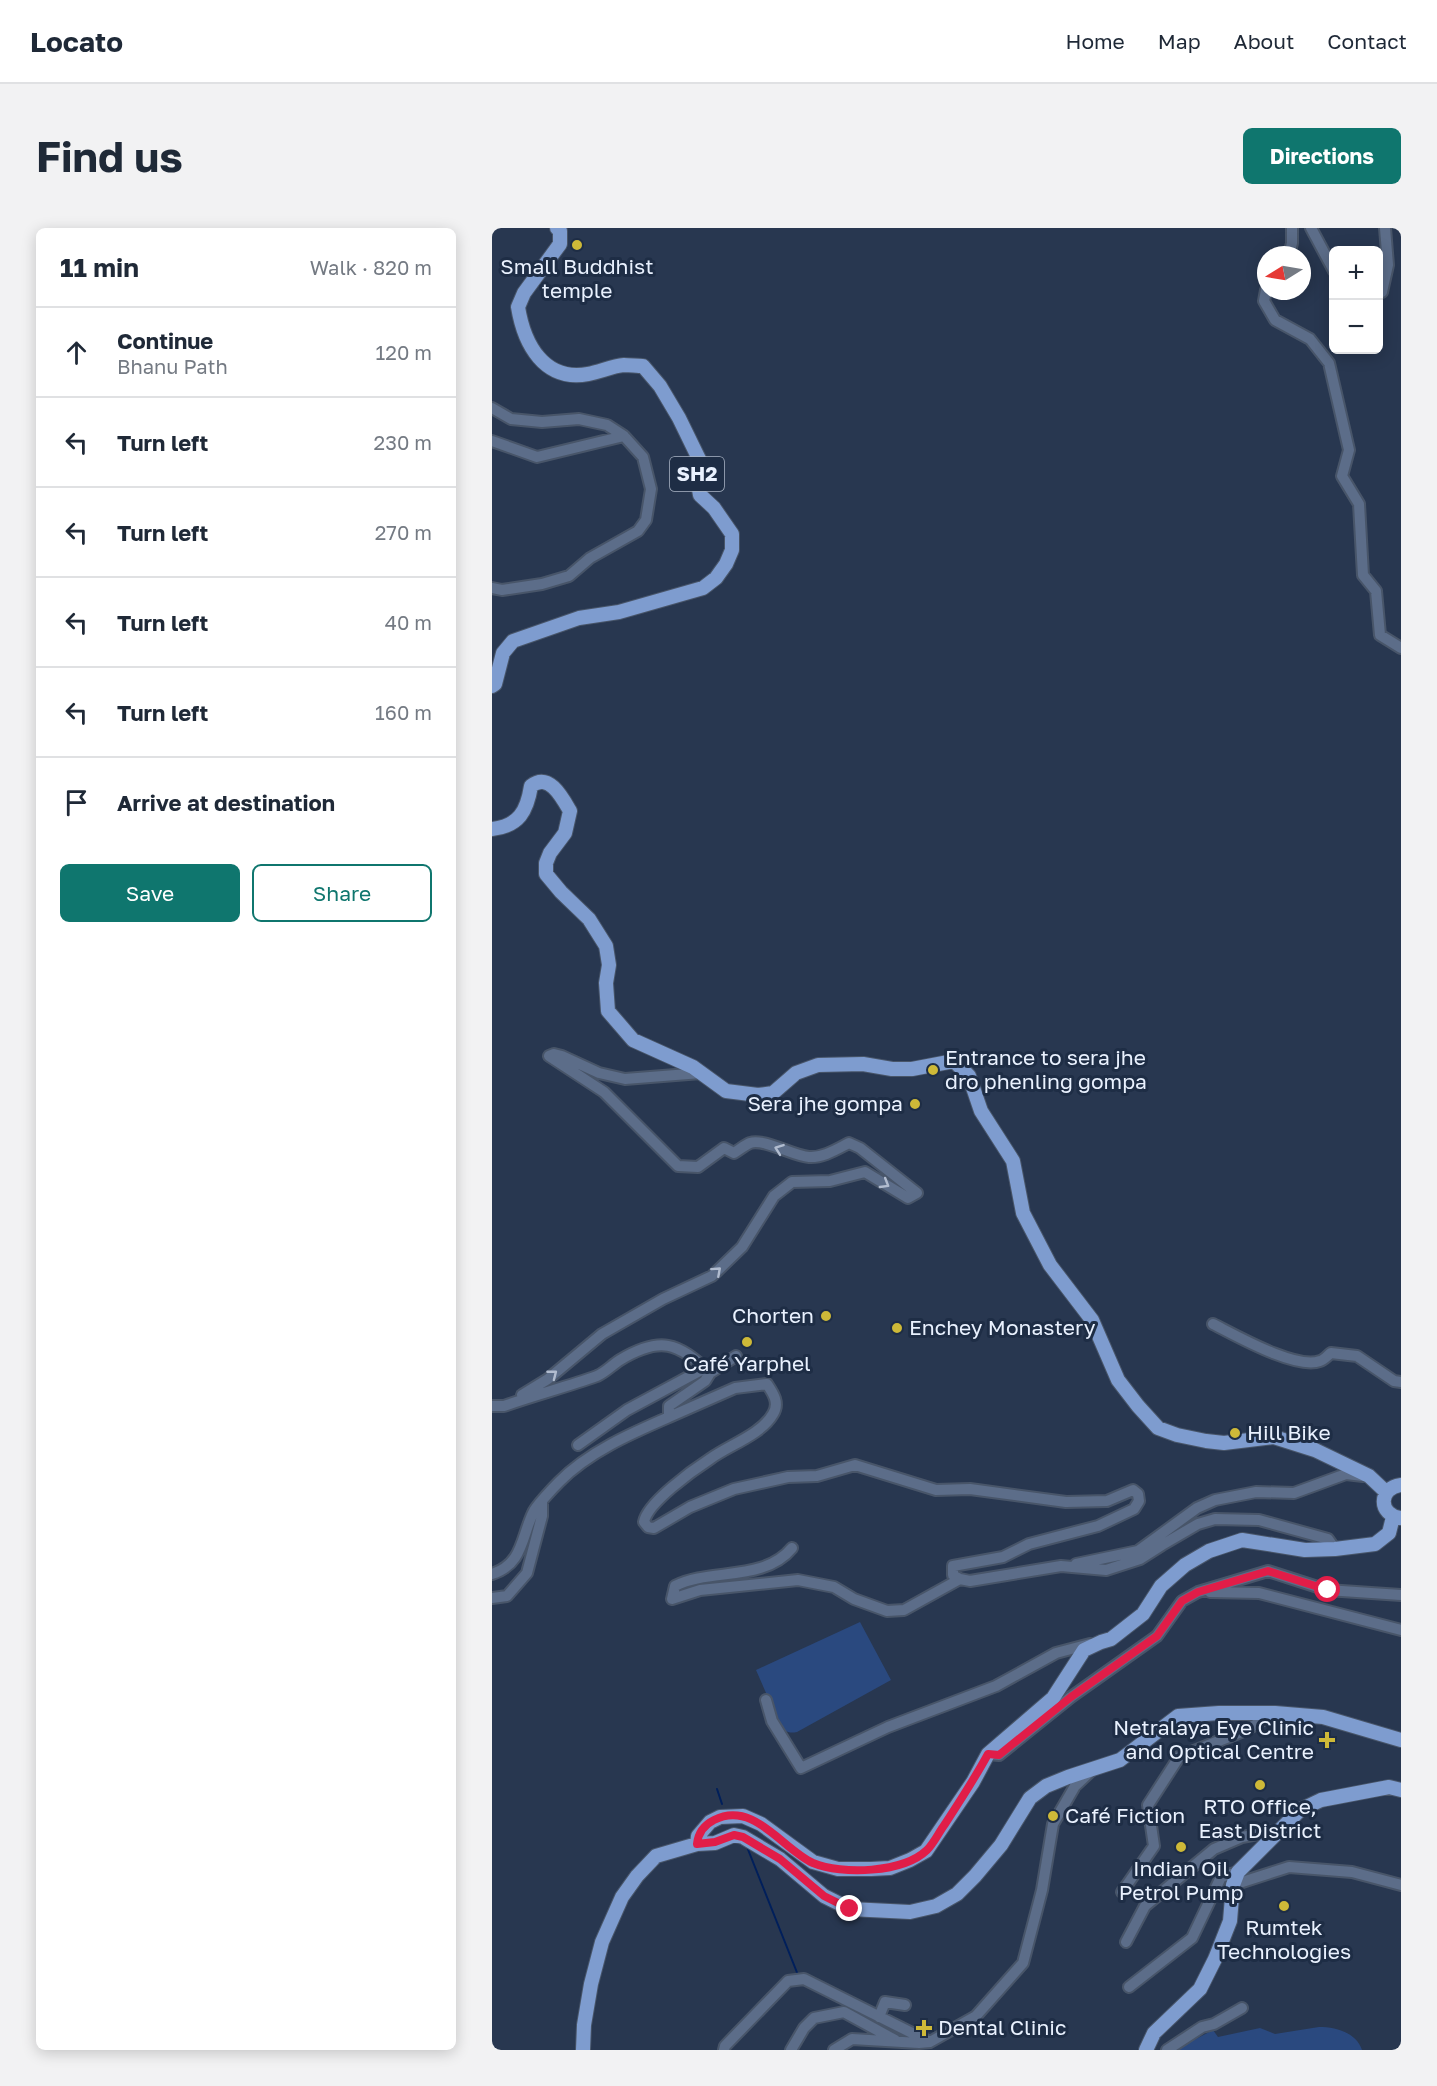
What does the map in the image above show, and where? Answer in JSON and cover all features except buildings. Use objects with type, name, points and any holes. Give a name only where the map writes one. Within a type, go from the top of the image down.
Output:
[{"type":"main road","name":"SH2","points":[[492,686],[495,684],[502,653],[513,641],[579,618],[620,612],[704,588],[716,578],[732,550],[732,534],[714,508],[700,495],[697,478],[699,459],[660,386],[643,366],[623,365],[586,375],[558,373],[542,363],[525,336],[518,307],[524,294],[560,244],[560,231],[557,228]]},
{"type":"main road","points":[[492,829],[504,828],[516,821],[524,812],[531,786],[536,782],[544,781],[559,791],[570,811],[565,833],[546,863],[546,874],[589,919],[606,946],[609,965],[606,983],[608,1011],[633,1040],[693,1066],[726,1091],[758,1095],[773,1093],[796,1073],[818,1065],[863,1064],[892,1069],[912,1069],[954,1061],[969,1076],[981,1111],[1013,1161],[1023,1213],[1050,1265],[1092,1320],[1118,1380],[1158,1428],[1177,1435],[1224,1443],[1275,1437],[1315,1450],[1370,1476],[1386,1492]]},
{"type":"main road","points":[[697,1844],[698,1836],[710,1822],[720,1817],[743,1816],[761,1824],[813,1862],[838,1869],[890,1868],[926,1851],[973,1782],[988,1754],[1053,1698],[1084,1650],[1112,1639],[1143,1614],[1161,1586],[1185,1565],[1209,1551],[1242,1540],[1305,1550],[1375,1544],[1389,1533],[1397,1517],[1384,1506],[1386,1492],[1401,1485]]},
{"type":"main road","points":[[583,2050],[584,2025],[591,1984],[602,1942],[622,1897],[637,1876],[656,1856],[697,1844],[715,1842],[734,1835],[743,1837],[780,1859],[824,1896],[850,1909],[910,1912],[936,1906],[957,1894],[1001,1845],[1030,1798],[1046,1786],[1120,1760],[1178,1716],[1275,1713],[1323,1717],[1401,1740]]},
{"type":"main road","points":[[1146,2050],[1154,2033],[1200,1989],[1230,1922],[1235,1878],[1280,1830],[1300,1810],[1322,1800],[1389,1788],[1401,1790]]},
{"type":"street","points":[[1291,246],[1292,228]]},
{"type":"street","points":[[1311,228],[1329,262]]},
{"type":"street","points":[[1383,288],[1388,265],[1385,228]]},
{"type":"street","points":[[1264,300],[1275,320],[1310,339],[1329,363],[1349,450],[1342,476],[1359,504],[1363,575],[1376,591],[1380,635],[1401,648]]},
{"type":"street","points":[[492,408],[511,419],[542,422],[579,419],[607,425],[624,436],[643,457],[651,489],[646,520],[638,531],[590,558],[569,576],[542,584],[502,590],[492,588]]},
{"type":"street","points":[[492,441],[537,456],[624,436]]},
{"type":"street","points":[[504,1406],[548,1378],[602,1334],[663,1299],[712,1276],[742,1247],[774,1196],[792,1182],[830,1180],[865,1172],[908,1198],[917,1193],[860,1148],[849,1143],[833,1152],[811,1157],[752,1142],[734,1153],[724,1148],[698,1167],[678,1166],[604,1092],[549,1056],[554,1054],[562,1056],[599,1073],[625,1079],[701,1073]]},
{"type":"street","points":[[1213,1324],[1262,1349],[1306,1362],[1320,1361],[1331,1353],[1357,1356],[1394,1381],[1401,1382]]},
{"type":"street","points":[[492,1406],[504,1406],[600,1375],[619,1360],[648,1346],[672,1346],[687,1354],[707,1370]]},
{"type":"street","points":[[578,1445],[627,1410],[736,1356]]},
{"type":"street","points":[[669,1417],[669,1406],[705,1381],[707,1370]]},
{"type":"street","points":[[492,1574],[504,1570],[520,1551],[534,1510],[560,1481],[615,1441],[735,1388],[753,1384],[767,1384],[775,1396],[774,1413],[759,1428],[708,1459],[666,1493],[645,1515],[644,1522],[648,1527],[654,1528],[690,1507],[734,1489],[788,1478],[817,1476],[855,1465],[936,1490],[970,1489],[1066,1502],[1107,1501],[1133,1490],[1138,1494],[1139,1501],[1134,1509],[1098,1527],[1029,1544],[1003,1557],[953,1566],[953,1575],[970,1581],[1104,1560],[1138,1551],[1197,1508],[1215,1500],[1256,1492],[1294,1493],[1346,1474],[1370,1476]]},
{"type":"street","points":[[492,1598],[507,1596],[527,1573],[542,1516],[542,1502]]},
{"type":"street","points":[[1197,1508],[1215,1519]]},
{"type":"street","points":[[1061,1566],[1106,1570],[1140,1559],[1198,1524],[1215,1519],[1259,1520],[1328,1539],[1335,1549]]},
{"type":"street","points":[[792,1548],[779,1559],[758,1568],[722,1576],[694,1578],[683,1582],[675,1586],[672,1599],[700,1590],[798,1580],[834,1587],[854,1599],[887,1611],[904,1610],[960,1579]]},
{"type":"street","points":[[988,1754],[999,1755],[1071,1697],[1157,1636],[1182,1601],[1198,1592],[1268,1571],[1328,1590],[1401,1595]]},
{"type":"street","points":[[1198,1592],[1259,1593],[1401,1630]]},
{"type":"street","points":[[766,1700],[772,1722],[801,1768],[888,1727],[996,1686],[1056,1653],[1101,1642]]},
{"type":"street","points":[[1122,1892],[1154,1846],[1148,1805],[1179,1757],[1246,1730],[1275,1713]]},
{"type":"street","points":[[834,2050],[852,2039],[901,2043],[930,2042],[976,2016],[1023,1963],[1042,1890],[1053,1824],[1075,1786],[1091,1770]]},
{"type":"street","points":[[1126,1942],[1145,1906],[1214,1849],[1242,1837],[1280,1830]]},
{"type":"street","points":[[1129,1987],[1192,1938],[1221,1877],[1235,1878],[1288,1867],[1352,1872],[1401,1885]]},
{"type":"street","points":[[724,2050],[725,2046],[788,1981],[804,1979],[930,2042]]},
{"type":"street","points":[[879,2017],[885,2002],[905,2005]]},
{"type":"street","points":[[1167,2050],[1202,2027],[1214,2024],[1242,2008]]},
{"type":"street","points":[[790,2050],[804,2028],[814,2018],[844,2012],[901,2043]]},
{"type":"shaded area","points":[[860,1622],[891,1680],[797,1732],[791,1733],[785,1730],[780,1725],[756,1670]]},
{"type":"shaded area","points":[[1319,2027],[1332,2028],[1350,2035],[1362,2050],[1175,2050],[1213,2030],[1218,2037],[1260,2028],[1275,2034]]},
{"type":"waterway","points":[[717,1789],[722,1804]]},
{"type":"waterway","points":[[747,1847],[798,1975]]},
{"type":"place","name":"Small Buddhist temple","points":[[577,245]]},
{"type":"place","name":"Entrance to sera jhe dro phenling gompa","points":[[933,1070]]},
{"type":"place","name":"Sera jhe gompa","points":[[915,1104]]},
{"type":"place","name":"Chorten","points":[[826,1316]]},
{"type":"place","name":"Enchey Monastery","points":[[897,1328]]},
{"type":"place","name":"Café Yarphel","points":[[747,1342]]},
{"type":"place","name":"Hill Bike","points":[[1235,1433]]},
{"type":"place","name":"Netralaya Eye Clinic and Optical Centre","points":[[1327,1740]]},
{"type":"place","name":"RTO Office, East District","points":[[1260,1785]]},
{"type":"place","name":"Café Fiction","points":[[1053,1816]]},
{"type":"place","name":"Indian Oil Petrol Pump","points":[[1181,1847]]},
{"type":"place","name":"Rumtek Technologies","points":[[1284,1906]]},
{"type":"place","name":"Dental Clinic","points":[[924,2028]]},
{"type":"route","points":[[850,1909],[824,1896],[780,1859],[743,1837],[734,1835],[715,1842],[697,1844],[698,1836],[710,1822],[720,1817],[743,1816],[761,1824],[813,1862],[838,1869],[890,1868],[926,1851],[973,1782],[988,1754],[999,1755],[1071,1697],[1157,1636],[1182,1601],[1198,1592],[1268,1571],[1328,1590]]}]
